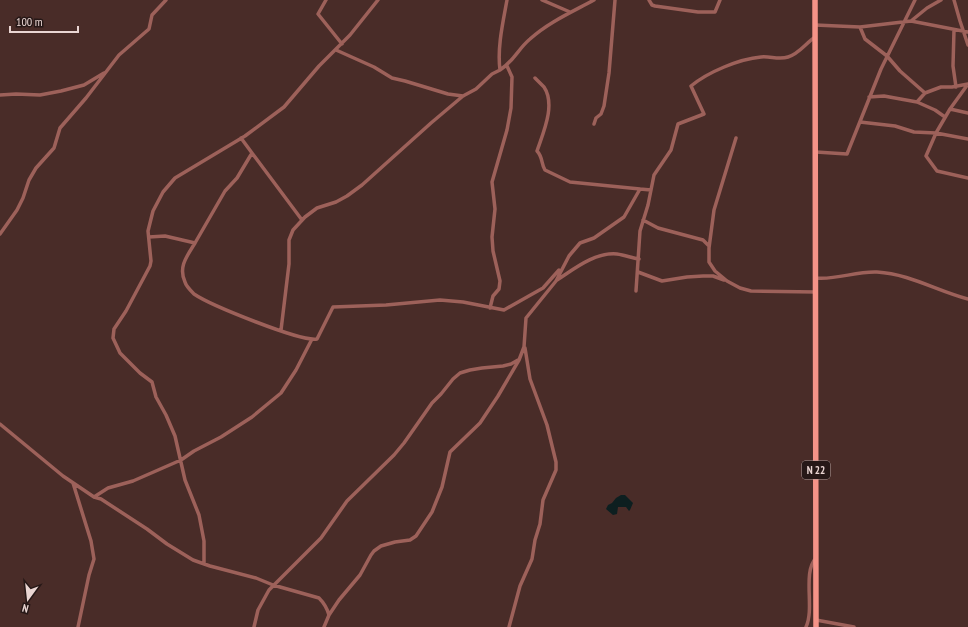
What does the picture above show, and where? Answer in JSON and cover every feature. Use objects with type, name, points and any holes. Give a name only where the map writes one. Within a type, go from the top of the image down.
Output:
[{"type":"main road","name":"N 22","points":[[815,0],[816,627]]},
{"type":"street","points":[[0,234],[17,210],[29,180],[36,168],[54,148],[60,128],[86,98],[119,55],[149,29],[152,15],[166,0]]},
{"type":"street","points":[[326,0],[318,14],[342,44]]},
{"type":"street","points":[[204,564],[204,540],[199,516],[185,480],[175,436],[156,397],[152,382],[140,373],[120,353],[113,338],[114,329],[126,311],[150,266],[148,231],[153,211],[164,192],[175,178],[241,138],[284,107],[319,66],[342,44],[378,0]]},
{"type":"street","points":[[500,70],[500,47],[507,0]]},
{"type":"street","points":[[542,0],[570,12]]},
{"type":"street","points":[[281,330],[289,264],[290,240],[293,230],[302,220],[317,208],[336,202],[362,185],[463,96],[476,89],[492,74],[507,66],[514,59],[528,39],[570,12],[594,0]]},
{"type":"street","points":[[594,124],[596,118],[602,114],[604,106],[609,73],[615,0]]},
{"type":"street","points":[[650,0],[655,6],[698,12],[715,12],[720,0]]},
{"type":"street","points":[[816,152],[846,154],[887,56],[915,0]]},
{"type":"street","points":[[911,21],[941,0]]},
{"type":"street","points":[[954,0],[962,31],[968,45]]},
{"type":"street","points":[[815,26],[860,27],[911,21],[968,32]]},
{"type":"street","points":[[860,27],[865,39],[887,56],[900,71],[925,93]]},
{"type":"street","points":[[954,30],[953,66],[956,87]]},
{"type":"street","points":[[636,291],[640,231],[654,175],[671,150],[678,124],[704,114],[691,86],[699,79],[711,73],[751,58],[788,57],[801,50],[815,36]]},
{"type":"street","points":[[336,50],[374,67],[392,78],[448,94],[463,96]]},
{"type":"street","points":[[490,308],[493,296],[499,289],[500,281],[493,251],[492,237],[496,209],[492,182],[507,130],[511,108],[512,77],[507,66]]},
{"type":"street","points":[[0,95],[40,95],[61,91],[84,85],[107,71]]},
{"type":"street","points":[[535,78],[544,87],[548,103],[548,115],[537,151],[541,155],[545,170],[570,182],[651,190]]},
{"type":"street","points":[[917,102],[925,93],[940,87],[956,87],[968,84]]},
{"type":"street","points":[[968,84],[945,117],[926,156],[934,169],[941,173],[968,178]]},
{"type":"street","points":[[869,97],[884,96],[917,102],[935,110],[945,117]]},
{"type":"street","points":[[950,109],[968,113]]},
{"type":"street","points":[[860,122],[895,126],[922,133],[936,133],[968,139]]},
{"type":"street","points":[[241,138],[302,220]]},
{"type":"street","points":[[727,281],[715,271],[710,262],[709,246],[714,210],[736,138]]},
{"type":"street","points":[[252,153],[237,178],[225,191],[185,260],[182,271],[185,284],[194,293],[257,322],[312,339],[317,339],[333,307],[386,305],[440,300],[463,302],[504,310],[543,288],[563,266]]},
{"type":"street","points":[[509,627],[520,586],[532,559],[535,540],[540,524],[543,500],[556,470],[556,462],[547,425],[530,379],[524,347],[526,318],[556,281],[569,256],[580,243],[594,238],[624,217],[640,189]]},
{"type":"street","points":[[643,220],[658,228],[703,240],[709,246]]},
{"type":"street","points":[[149,237],[164,236],[195,243]]},
{"type":"street","points":[[556,281],[582,263],[602,256],[616,254],[639,259]]},
{"type":"street","points":[[638,272],[662,281],[687,277],[713,276],[740,288],[751,291],[816,292]]},
{"type":"street","points":[[816,278],[834,278],[868,272],[888,273],[930,285],[968,299]]},
{"type":"street","points":[[94,497],[108,488],[133,481],[180,460],[221,437],[252,417],[281,393],[296,370],[312,339]]},
{"type":"street","points":[[324,627],[328,615],[360,575],[374,551],[381,546],[410,540],[416,536],[432,512],[442,487],[450,452],[480,423],[519,360],[524,347]]},
{"type":"street","points":[[254,627],[258,610],[273,585],[321,538],[347,501],[394,455],[432,403],[453,379],[470,370],[503,366],[519,360]]},
{"type":"street","points":[[0,424],[36,455],[72,482],[94,497],[101,499],[193,560],[319,598],[325,604],[328,615]]},
{"type":"street","points":[[72,482],[91,542],[94,559],[88,575],[78,627]]},
{"type":"street","points":[[806,627],[810,616],[809,578],[813,562],[816,558]]},
{"type":"street","points":[[816,620],[854,627]]},
{"type":"shaded area","points":[[621,495],[625,495],[633,503],[629,511],[626,507],[618,507],[617,514],[613,515],[606,509],[608,505]]}]
